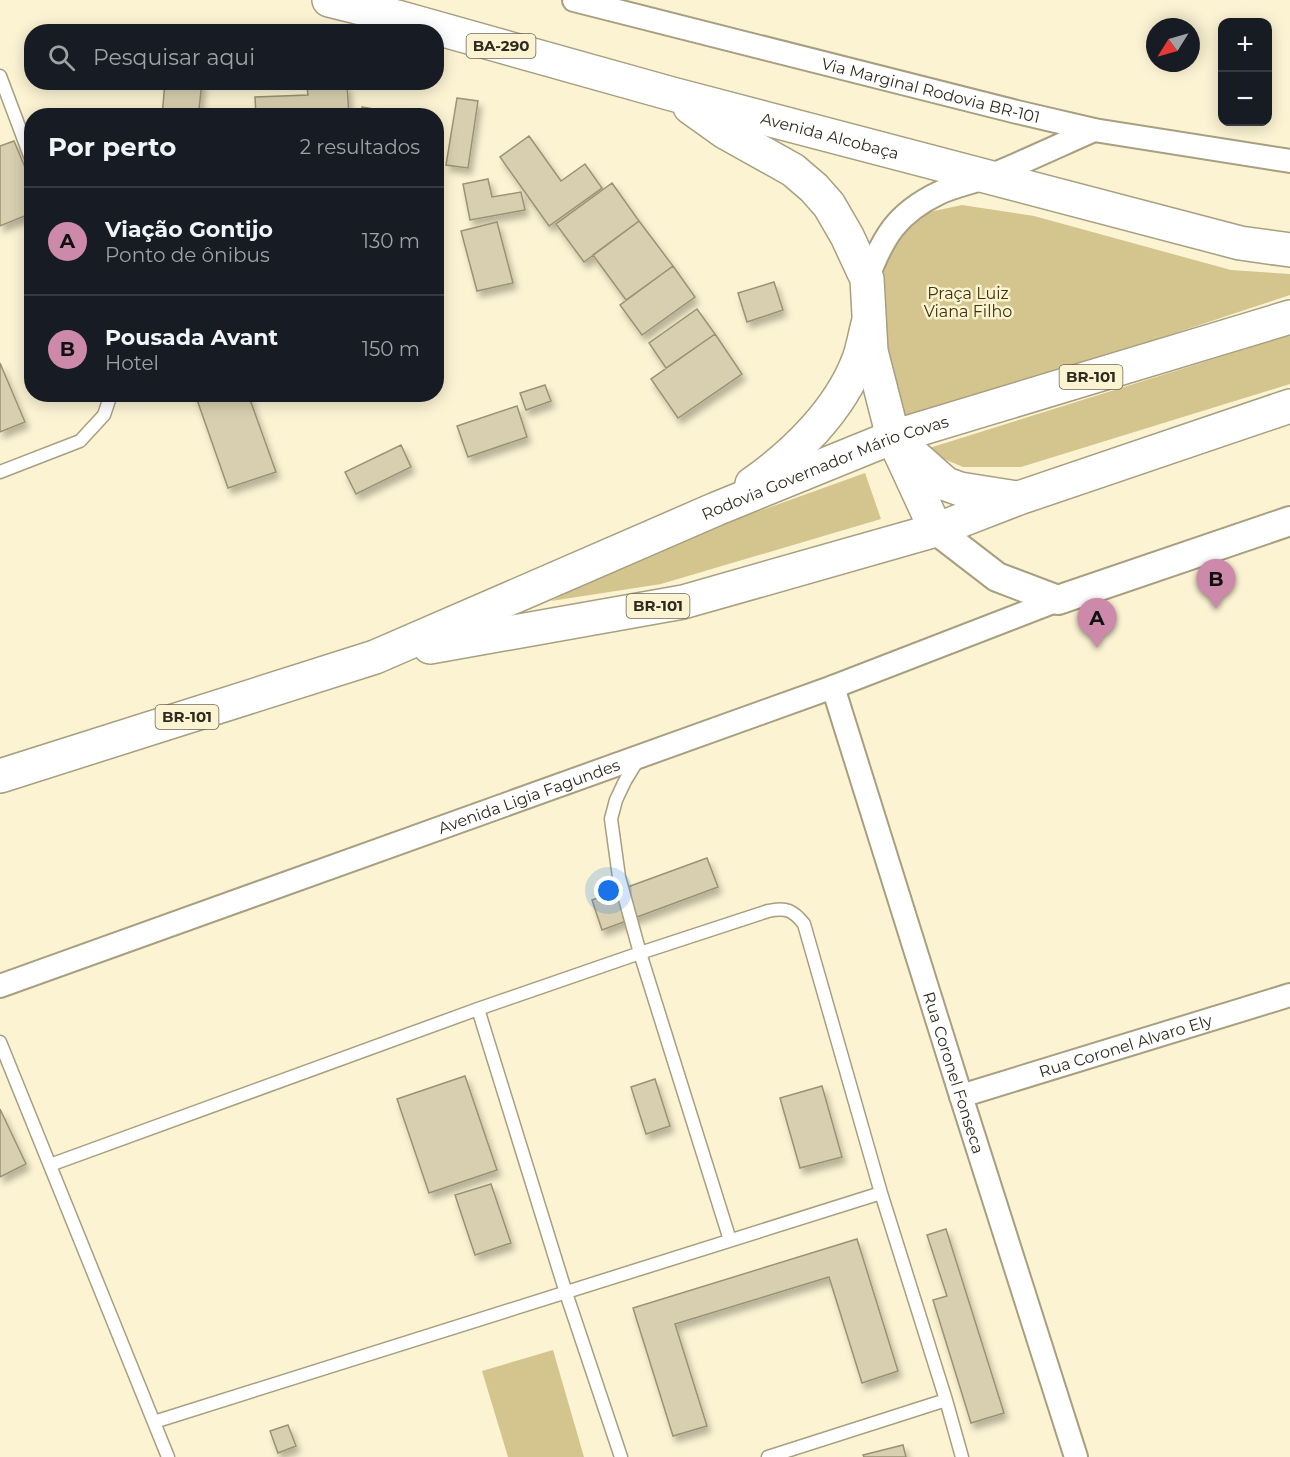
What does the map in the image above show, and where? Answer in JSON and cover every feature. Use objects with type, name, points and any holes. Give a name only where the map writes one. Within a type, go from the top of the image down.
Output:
[{"type":"main road","name":"Avenida Alcobaça","points":[[329,0],[399,8],[672,94],[989,176]]},
{"type":"main road","name":"Avenida Alcobaça","points":[[672,94],[725,132],[793,170],[829,205],[847,236],[867,279],[868,324]]},
{"type":"main road","points":[[989,176],[1240,243],[1290,250]]},
{"type":"main road","name":"Rodovia Governador Mário Covas","points":[[0,776],[375,657],[716,509],[893,437],[1290,317]]},
{"type":"main road","points":[[868,324],[871,351],[893,437],[936,530]]},
{"type":"main road","points":[[716,509],[771,471],[822,422],[843,392],[859,360],[868,324]]},
{"type":"main road","name":"Rodovia Governador Mário Covas","points":[[375,657],[683,602],[936,530],[1018,498],[1290,406]]},
{"type":"main road","points":[[893,437],[946,484],[960,489],[1018,498]]},
{"type":"street","name":"Via Marginal Rodovia BR-101","points":[[574,0],[1094,130],[1290,161]]},
{"type":"street","points":[[867,279],[877,253],[890,230],[921,203],[939,193],[989,176],[1094,130]]},
{"type":"street","points":[[936,530],[997,577],[1058,600],[1290,521]]},
{"type":"street","name":"Avenida Ligia Fagundes","points":[[0,986],[833,687],[1058,600]]},
{"type":"street","name":"Rua Coronel Fonseca","points":[[833,687],[1076,1457]]},
{"type":"street","name":"Rua Coronel Alvaro Ely","points":[[961,1096],[1290,995]]},
{"type":"lane","points":[[0,76],[24,140]]},
{"type":"lane","points":[[0,471],[80,441],[104,415],[108,402]]},
{"type":"lane","points":[[640,757],[616,800],[611,819],[619,877],[640,953],[729,1240]]},
{"type":"lane","points":[[50,1165],[478,1009],[768,911],[786,909],[798,916],[804,924],[881,1193],[962,1457]]},
{"type":"lane","points":[[478,1009],[566,1293],[621,1457]]},
{"type":"lane","points":[[0,1042],[168,1457]]},
{"type":"lane","points":[[154,1422],[881,1193]]},
{"type":"lane","points":[[768,1457],[946,1400]]},
{"type":"green space","name":"Praça Luiz Viana Filho","points":[[962,205],[1034,216],[1231,270],[1290,274],[1290,295],[895,426],[872,279],[888,246],[920,214]]},
{"type":"green space","points":[[1290,335],[1290,384],[1021,467],[963,467],[923,450]]},
{"type":"green space","points":[[865,473],[881,519],[661,584],[551,601],[648,551]]},
{"type":"green space","points":[[553,1350],[584,1457],[508,1457],[482,1371]]},
{"type":"building","points":[[164,90],[201,90],[199,108],[163,108]]},
{"type":"building","points":[[307,90],[347,90],[348,108],[256,108],[255,97],[308,95]]},
{"type":"building","points":[[457,98],[478,101],[468,168],[446,165]]},
{"type":"building","points":[[529,136],[561,181],[585,164],[602,188],[549,226],[500,157]]},
{"type":"building","points":[[14,141],[24,165],[24,216],[0,226],[0,146]]},
{"type":"building","points":[[488,179],[492,197],[521,192],[525,210],[470,220],[463,184]]},
{"type":"building","points":[[612,183],[639,221],[584,262],[556,224]]},
{"type":"building","points":[[639,221],[673,266],[626,300],[593,255]]},
{"type":"building","points":[[497,222],[513,283],[477,291],[461,231]]},
{"type":"building","points":[[673,266],[695,297],[642,335],[620,305]]},
{"type":"building","points":[[774,282],[783,310],[747,322],[738,293]]},
{"type":"building","points":[[697,309],[715,334],[666,368],[649,343]]},
{"type":"building","points":[[715,334],[742,374],[678,418],[651,379]]},
{"type":"building","points":[[0,363],[25,422],[0,432]]},
{"type":"building","points":[[545,385],[551,401],[526,410],[520,393]]},
{"type":"building","points":[[198,402],[251,402],[276,472],[228,488]]},
{"type":"building","points":[[517,406],[527,437],[468,457],[457,426]]},
{"type":"building","points":[[401,445],[411,467],[356,494],[345,472]]},
{"type":"building","points":[[707,858],[718,887],[602,930],[592,900]]},
{"type":"building","points":[[465,1076],[497,1170],[429,1193],[397,1099]]},
{"type":"building","points":[[655,1079],[670,1126],[646,1134],[631,1087]]},
{"type":"building","points":[[822,1086],[842,1157],[800,1168],[780,1098]]},
{"type":"building","points":[[0,1109],[26,1164],[0,1177]]},
{"type":"building","points":[[491,1184],[511,1243],[475,1255],[455,1195]]},
{"type":"building","points":[[946,1229],[1004,1413],[971,1423],[933,1300],[947,1296],[927,1235]]},
{"type":"building","points":[[857,1239],[898,1371],[862,1383],[829,1277],[675,1324],[707,1426],[673,1436],[633,1308]]},
{"type":"building","points":[[288,1425],[296,1446],[278,1453],[270,1431]]},
{"type":"building","points":[[903,1445],[906,1457],[864,1457],[863,1455]]},
{"type":"place","name":"Pousada Avant","points":[[1216,609]]},
{"type":"place","name":"Viação Gontijo","points":[[1097,648]]}]
